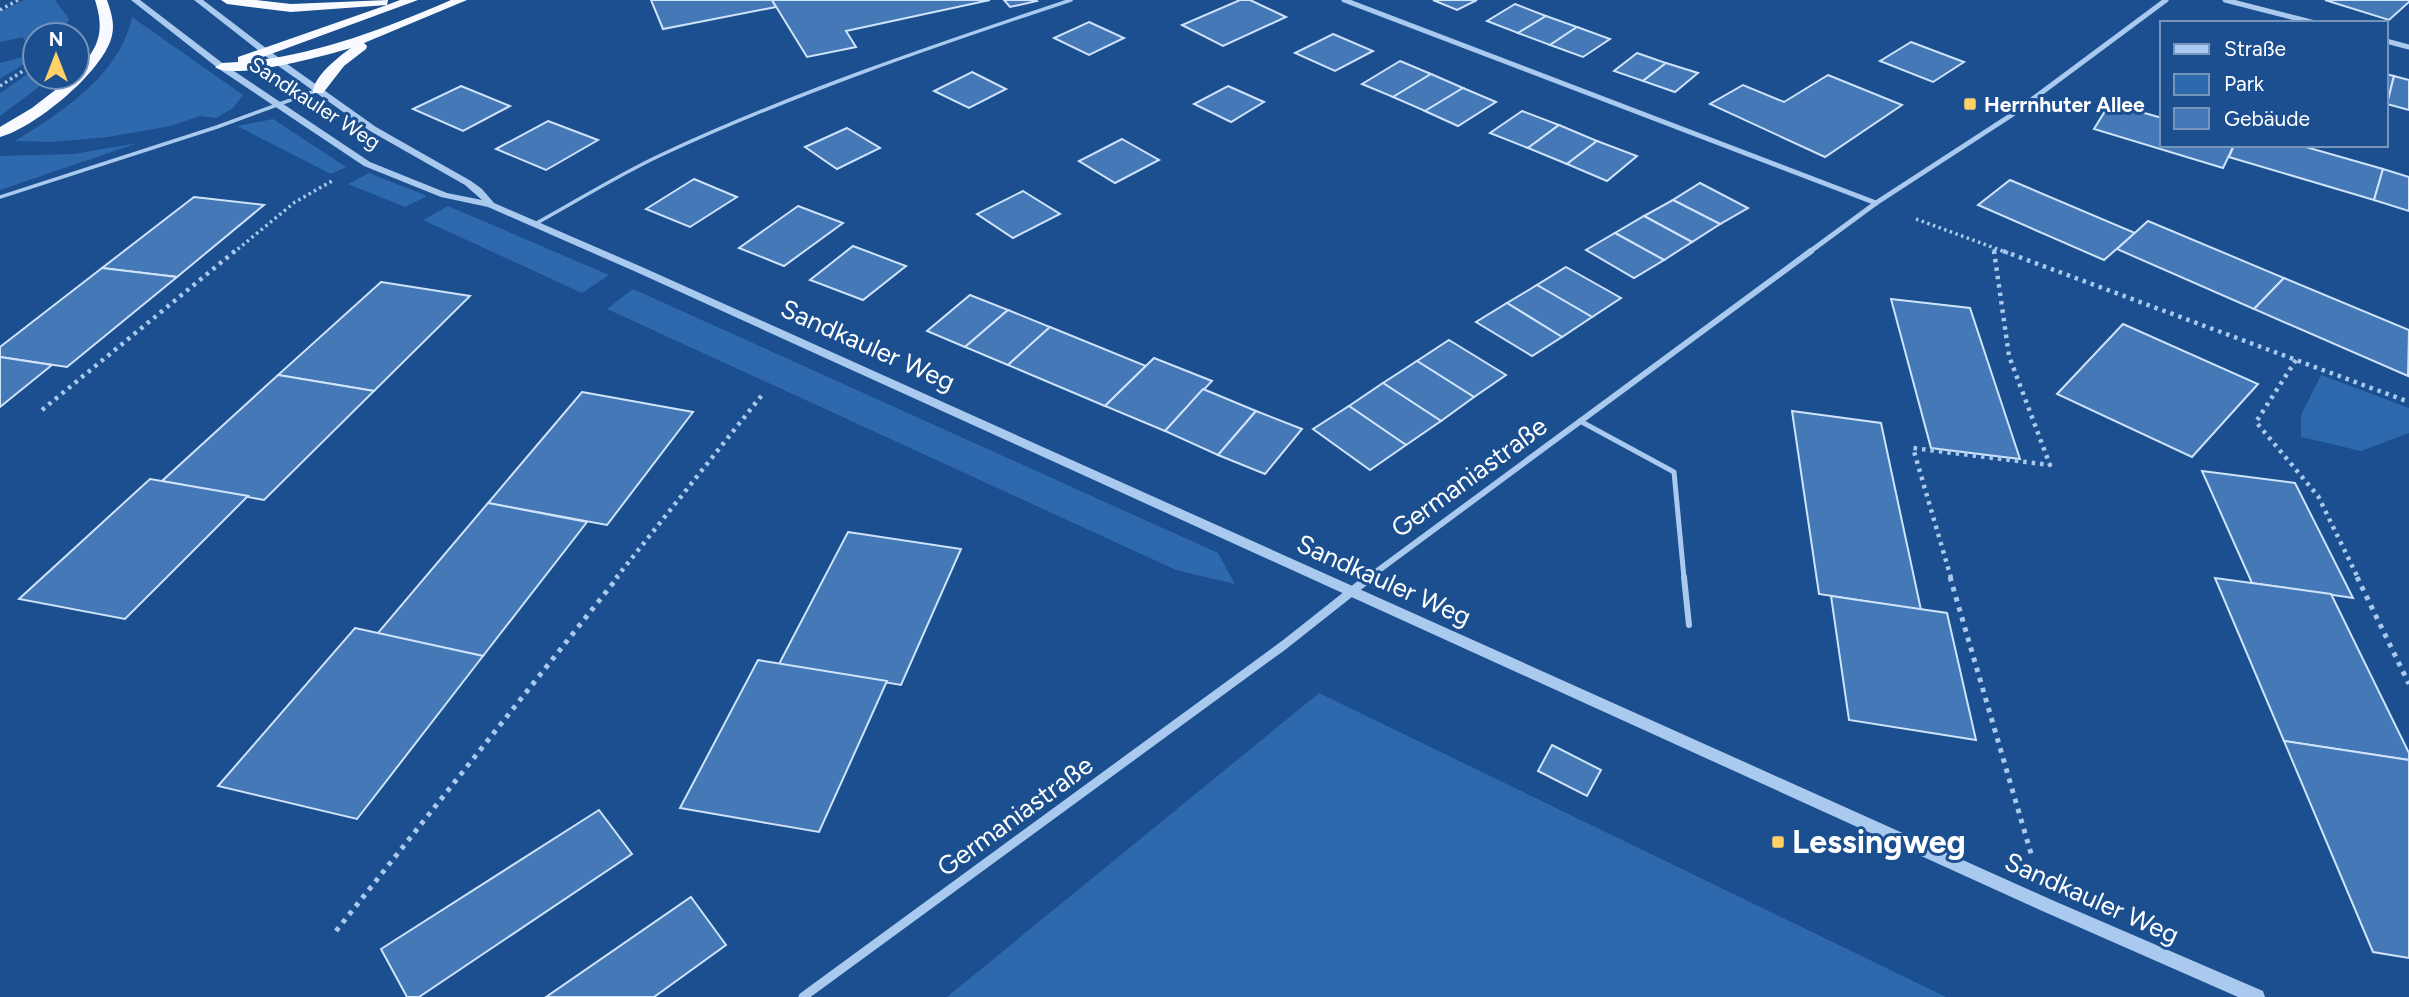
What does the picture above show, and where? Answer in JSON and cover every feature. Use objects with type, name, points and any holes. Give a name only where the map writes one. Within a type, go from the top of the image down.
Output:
[{"type":"highway","points":[[0,133],[75,81],[103,47],[109,18],[101,0]]},
{"type":"highway","points":[[227,0],[316,8],[395,0]]},
{"type":"highway","points":[[222,67],[412,0]]},
{"type":"highway","points":[[222,67],[280,63],[318,54],[461,0]]},
{"type":"highway","points":[[317,90],[350,53],[391,28]]},
{"type":"street","name":"Sandkauler Weg","points":[[135,0],[222,67],[367,164],[444,195],[491,205],[535,224],[822,351],[1349,592],[2046,905],[2257,997]]},
{"type":"street","name":"Sandkauler Weg","points":[[198,0],[373,130],[479,191],[491,205]]},
{"type":"street","points":[[1344,0],[1876,203]]},
{"type":"street","name":"Germaniastraße","points":[[803,997],[1284,645],[1349,592],[1876,203],[2010,116],[2166,0]]},
{"type":"street","points":[[2225,0],[2307,21]]},
{"type":"street","points":[[2388,42],[2409,47]]},
{"type":"lane","points":[[535,224],[659,155],[767,109],[975,32],[1071,0]]},
{"type":"lane","points":[[0,197],[217,127],[317,90]]},
{"type":"lane","points":[[1580,421],[1674,472],[1689,625]]},
{"type":"path","points":[[0,10],[18,0]]},
{"type":"path","points":[[0,86],[21,72]]},
{"type":"path","points":[[42,410],[295,202],[327,184]]},
{"type":"path","points":[[1876,203],[2409,402]]},
{"type":"path","points":[[1994,249],[2009,356],[2050,465],[1913,447],[2046,905]]},
{"type":"path","points":[[2296,360],[2256,422],[2318,496],[2409,684]]},
{"type":"path","points":[[336,930],[762,395]]},
{"type":"green space","points":[[24,0],[55,0],[69,19],[21,21],[21,37],[0,42],[0,12]]},
{"type":"green space","points":[[132,17],[243,95],[233,108],[216,118],[200,116],[171,126],[108,137],[51,142],[15,141],[86,91],[91,91],[91,86],[115,57]]},
{"type":"green space","points":[[21,57],[21,66],[0,79],[0,63]]},
{"type":"green space","points":[[21,79],[21,91],[33,91],[0,116],[0,93]]},
{"type":"green space","points":[[273,119],[346,167],[331,174],[237,126]]},
{"type":"green space","points":[[138,143],[0,190],[0,156],[74,154]]},
{"type":"green space","points":[[369,173],[427,196],[405,207],[348,184]]},
{"type":"green space","points":[[448,206],[609,275],[582,293],[423,220]]},
{"type":"green space","points":[[633,289],[1218,553],[1235,584],[1176,570],[607,309]]},
{"type":"green space","points":[[2321,375],[2409,408],[2409,433],[2361,451],[2301,437],[2301,415]]},
{"type":"green space","points":[[1319,693],[1946,997],[947,997]]},
{"type":"building","points":[[651,0],[772,0],[776,7],[663,29]]},
{"type":"building","points":[[772,0],[990,0],[846,31],[856,47],[807,57]]},
{"type":"building","points":[[1004,0],[1036,0],[1037,1],[1010,7]]},
{"type":"building","points":[[1240,0],[1250,0],[1286,17],[1223,46],[1182,25]]},
{"type":"building","points":[[1433,0],[1477,0],[1457,10]]},
{"type":"building","points":[[2325,0],[2409,0],[2409,2],[2389,20]]},
{"type":"building","points":[[1515,4],[1546,16],[1518,33],[1487,21]]},
{"type":"building","points":[[1546,16],[1577,27],[1550,45],[1518,33]]},
{"type":"building","points":[[1089,22],[1124,38],[1089,55],[1054,38]]},
{"type":"building","points":[[1577,27],[1610,39],[1583,57],[1550,45]]},
{"type":"building","points":[[1333,34],[1373,51],[1335,71],[1295,53]]},
{"type":"building","points":[[1911,42],[1964,62],[1933,82],[1880,61]]},
{"type":"building","points":[[1637,53],[1666,63],[1643,81],[1614,71]]},
{"type":"building","points":[[1400,61],[1431,74],[1393,97],[1362,84]]},
{"type":"building","points":[[1666,63],[1698,73],[1675,92],[1643,81]]},
{"type":"building","points":[[972,72],[1006,89],[969,108],[934,91]]},
{"type":"building","points":[[1431,74],[1463,88],[1425,111],[1393,97]]},
{"type":"building","points":[[2388,74],[2394,76],[2388,100]]},
{"type":"building","points":[[1828,75],[1902,105],[1825,157],[1710,104],[1743,85],[1784,102]]},
{"type":"building","points":[[2394,76],[2409,80],[2409,110],[2388,104]]},
{"type":"building","points":[[461,86],[510,106],[463,131],[413,109]]},
{"type":"building","points":[[1228,86],[1264,102],[1231,122],[1194,104]]},
{"type":"building","points":[[1463,88],[1496,102],[1458,126],[1425,111]]},
{"type":"building","points":[[2110,103],[2160,117],[2160,147],[2233,147],[2223,168],[2094,129]]},
{"type":"building","points":[[1522,111],[1559,125],[1528,148],[1490,133]]},
{"type":"building","points":[[548,121],[598,140],[546,170],[496,149]]},
{"type":"building","points":[[1559,125],[1597,141],[1567,164],[1528,148]]},
{"type":"building","points":[[847,128],[880,148],[837,169],[805,147]]},
{"type":"building","points":[[1122,139],[1159,160],[1115,183],[1079,161]]},
{"type":"building","points":[[1597,141],[1637,156],[1607,181],[1567,164]]},
{"type":"building","points":[[2233,147],[2306,147],[2383,169],[2374,200],[2229,157]]},
{"type":"building","points":[[2383,169],[2409,177],[2409,211],[2374,200]]},
{"type":"building","points":[[694,179],[737,197],[690,227],[646,209]]},
{"type":"building","points":[[2010,180],[2135,233],[2104,260],[1978,205]]},
{"type":"building","points":[[1700,183],[1748,208],[1720,224],[1673,200]]},
{"type":"building","points":[[1023,191],[1060,214],[1013,238],[977,214]]},
{"type":"building","points":[[194,197],[264,205],[177,277],[102,268]]},
{"type":"building","points":[[1673,200],[1720,224],[1692,242],[1644,216]]},
{"type":"building","points":[[798,206],[843,223],[784,266],[739,248]]},
{"type":"building","points":[[1644,216],[1692,242],[1664,260],[1615,233]]},
{"type":"building","points":[[2148,221],[2284,278],[2254,309],[2117,249]]},
{"type":"building","points":[[1615,233],[1664,260],[1634,278],[1586,250]]},
{"type":"building","points":[[853,246],[906,266],[863,300],[810,280]]},
{"type":"building","points":[[1566,267],[1621,298],[1592,317],[1537,285]]},
{"type":"building","points":[[102,268],[177,277],[67,367],[0,357],[0,347]]},
{"type":"building","points":[[2284,278],[2409,330],[2408,376],[2254,309]]},
{"type":"building","points":[[381,282],[470,296],[374,391],[278,375]]},
{"type":"building","points":[[1537,285],[1592,317],[1562,337],[1507,303]]},
{"type":"building","points":[[970,295],[1008,310],[965,347],[927,331]]},
{"type":"building","points":[[1891,299],[1970,308],[2020,459],[1931,448]]},
{"type":"building","points":[[1507,303],[1562,337],[1532,356],[1476,322]]},
{"type":"building","points":[[1008,310],[1050,327],[1008,365],[965,347]]},
{"type":"building","points":[[2123,324],[2258,384],[2192,457],[2057,394]]},
{"type":"building","points":[[1050,327],[1146,366],[1105,406],[1008,365]]},
{"type":"building","points":[[1449,340],[1506,375],[1474,397],[1417,361]]},
{"type":"building","points":[[0,357],[52,365],[0,407]]},
{"type":"building","points":[[1154,358],[1212,381],[1165,431],[1105,406]]},
{"type":"building","points":[[1417,361],[1474,397],[1441,421],[1383,383]]},
{"type":"building","points":[[278,375],[374,391],[264,500],[162,481]]},
{"type":"building","points":[[1383,383],[1441,421],[1406,445],[1349,406]]},
{"type":"building","points":[[1203,389],[1256,411],[1218,455],[1165,431]]},
{"type":"building","points":[[582,392],[693,412],[607,525],[488,503]]},
{"type":"building","points":[[1349,406],[1406,445],[1370,470],[1313,429]]},
{"type":"building","points":[[1256,411],[1302,429],[1265,474],[1218,455]]},
{"type":"building","points":[[1792,411],[1881,423],[1921,610],[1819,594]]},
{"type":"building","points":[[2202,471],[2295,483],[2353,598],[2252,583]]},
{"type":"building","points":[[150,479],[248,496],[125,619],[19,599]]},
{"type":"building","points":[[488,503],[587,522],[483,656],[377,634]]},
{"type":"building","points":[[848,532],[961,549],[901,685],[779,664]]},
{"type":"building","points":[[2215,578],[2331,594],[2409,753],[2409,760],[2284,741]]},
{"type":"building","points":[[1831,596],[1947,613],[1976,740],[1849,720]]},
{"type":"building","points":[[355,628],[483,656],[357,819],[218,786]]},
{"type":"building","points":[[758,660],[887,681],[819,832],[680,808]]},
{"type":"building","points":[[2284,741],[2409,760],[2409,958],[2373,952]]},
{"type":"building","points":[[1552,745],[1601,770],[1587,796],[1538,771]]},
{"type":"building","points":[[599,810],[632,854],[419,997],[407,997],[381,949]]},
{"type":"building","points":[[691,897],[726,945],[654,997],[546,997]]},
{"type":"place","name":"Herrnhuter Allee","points":[[1970,104]]},
{"type":"place","name":"Lessingweg","points":[[1778,842]]}]
